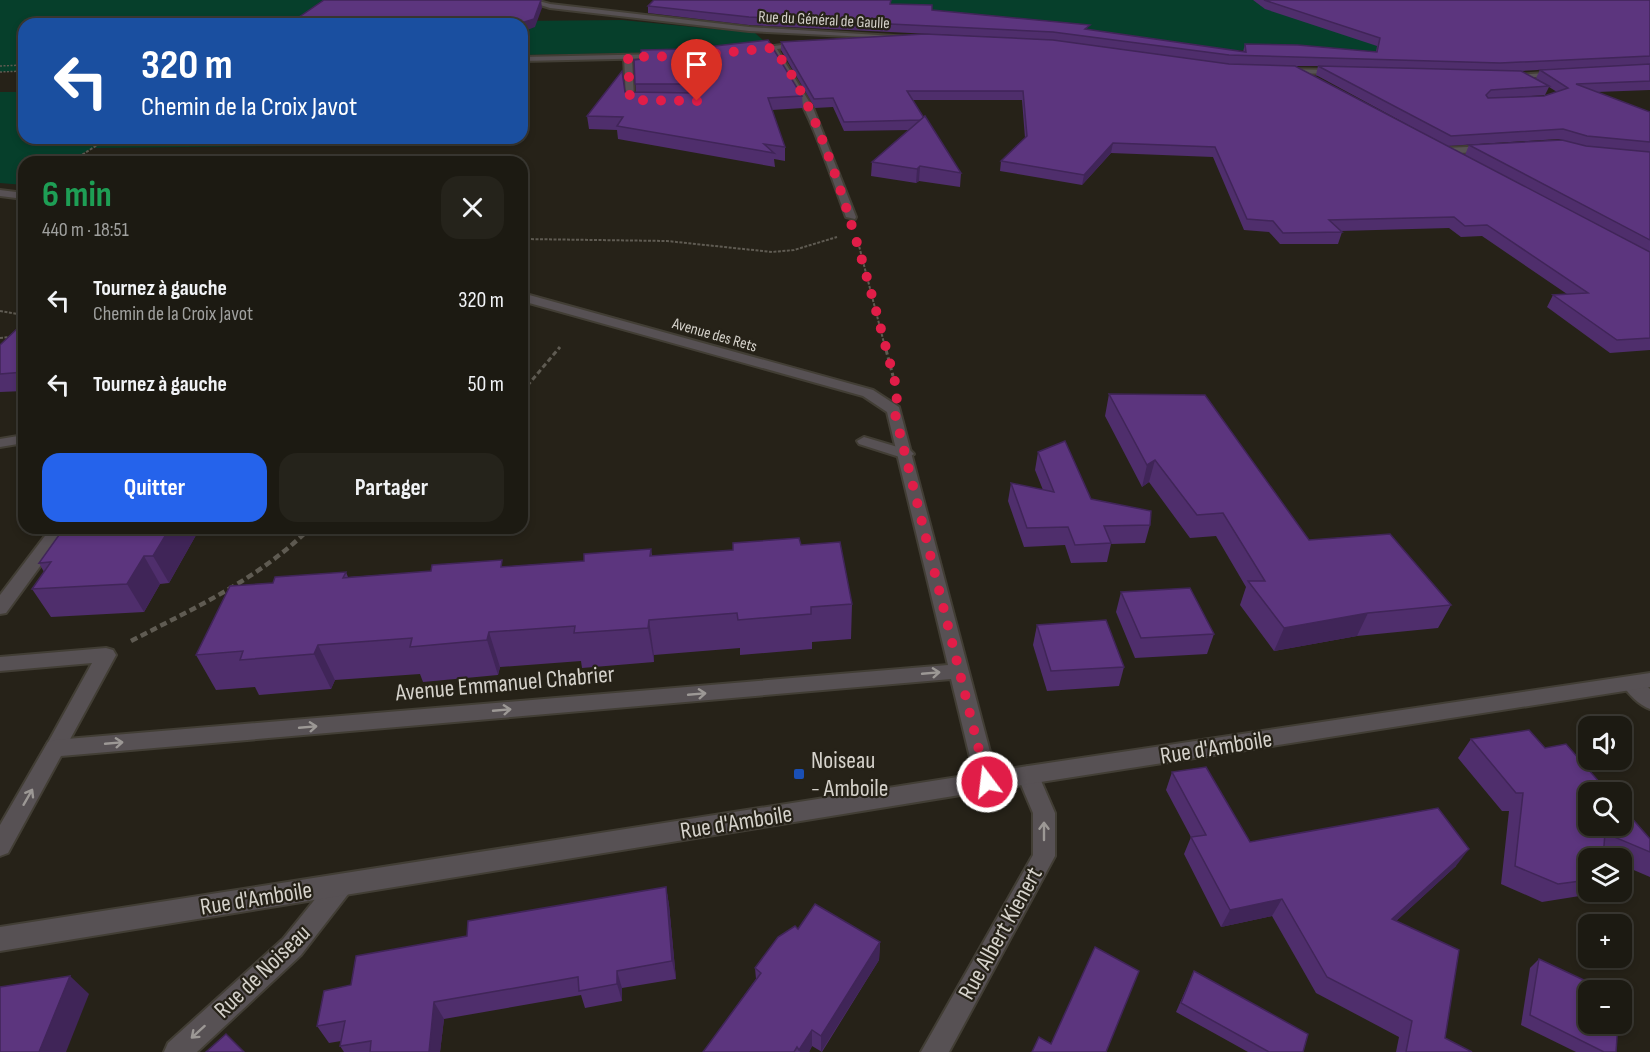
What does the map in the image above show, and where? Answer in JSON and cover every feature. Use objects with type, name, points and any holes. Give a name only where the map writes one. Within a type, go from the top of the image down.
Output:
[{"type":"street","name":"Rue du Général de Gaulle","points":[[538,0],[539,3],[550,6],[749,30],[916,38],[833,43]]},
{"type":"street","points":[[742,51],[809,44]]},
{"type":"street","points":[[773,48],[799,87],[819,130],[851,217]]},
{"type":"street","points":[[528,59],[669,56]]},
{"type":"street","points":[[628,57],[630,100],[652,100]]},
{"type":"street","points":[[1276,70],[1345,72]]},
{"type":"street","points":[[1297,71],[1314,80]]},
{"type":"street","points":[[1497,76],[1570,73]]},
{"type":"street","points":[[1521,76],[1540,86]]},
{"type":"street","points":[[1434,146],[1465,162]]},
{"type":"street","points":[[1444,151],[1502,148]]},
{"type":"street","points":[[0,193],[18,195]]},
{"type":"street","name":"Avenue des Rets","points":[[528,299],[868,393],[894,410]]},
{"type":"street","points":[[894,410],[987,782]]},
{"type":"street","points":[[0,443],[18,440]]},
{"type":"street","points":[[864,441],[906,454]]},
{"type":"street","points":[[0,608],[56,534]]},
{"type":"street","points":[[0,664],[106,655]]},
{"type":"street","points":[[0,846],[106,655]]},
{"type":"street","name":"Avenue Emmanuel Chabrier","points":[[56,748],[958,671]]},
{"type":"street","points":[[1641,682],[1650,701]]},
{"type":"street","name":"Rue d'Amboile","points":[[0,939],[1028,775],[1641,682]]},
{"type":"street","name":"Rue Albert Kienert","points":[[934,1052],[1044,856],[1044,813],[1028,775]]},
{"type":"street","name":"Rue de Noiseau","points":[[177,1052],[292,947],[341,885]]},
{"type":"path","points":[[0,66],[18,65]]},
{"type":"path","points":[[0,72],[18,71]]},
{"type":"path","points":[[80,156],[99,144]]},
{"type":"path","points":[[851,217],[898,393],[894,410]]},
{"type":"path","points":[[528,239],[667,241],[772,252],[817,244],[834,237],[856,236]]},
{"type":"path","points":[[0,311],[18,314]]},
{"type":"path","points":[[0,338],[16,336]]},
{"type":"path","points":[[528,386],[560,347]]},
{"type":"path","points":[[106,655],[238,583],[305,534]]},
{"type":"green space","points":[[0,0],[332,0],[491,18],[18,18],[18,71],[0,72]]},
{"type":"green space","points":[[814,0],[1252,0],[1318,6],[1429,53],[1220,50],[968,18],[941,10],[859,12]]},
{"type":"green space","points":[[622,20],[755,33],[765,42],[688,52],[528,55],[528,21]]},
{"type":"green space","points":[[0,92],[18,92],[18,144],[443,144],[92,148],[79,156],[18,156],[18,184],[0,183]]},
{"type":"building","points":[[324,0],[541,0],[534,19],[528,21],[528,18],[298,18]]},
{"type":"building","points":[[654,0],[891,0],[890,4],[932,5],[932,10],[1090,25],[1085,29],[1246,52],[1245,44],[1298,45],[1377,52],[1380,38],[1264,0],[1650,0],[1650,56],[1500,63],[1229,55],[1053,32],[749,17],[648,6]]},
{"type":"building","points":[[925,34],[1053,40],[1229,64],[1295,66],[1650,252],[1650,338],[1617,340],[1553,295],[1588,293],[1487,225],[1465,226],[1454,217],[1329,220],[1342,232],[1283,233],[1273,221],[1247,219],[1215,147],[1113,143],[1084,175],[1001,161],[1027,136],[1023,91],[907,91],[924,118],[921,120],[844,122],[833,98],[814,99],[781,42]]},
{"type":"building","points":[[768,40],[802,96],[768,98],[785,147],[764,144],[774,153],[617,126],[623,117],[587,116],[622,71],[625,92],[696,93],[702,89],[696,84],[635,84],[634,60],[641,59],[641,50],[688,49]]},
{"type":"building","points":[[1650,64],[1650,81],[1576,84],[1650,112],[1650,142],[1587,136],[1563,129],[1451,136],[1318,66],[1521,71],[1549,86],[1491,90],[1486,95],[1488,98],[1544,96],[1568,88],[1540,70]]},
{"type":"building","points":[[925,116],[961,173],[920,166],[917,169],[872,162]]},
{"type":"building","points":[[1562,140],[1586,146],[1650,152],[1650,240],[1469,145]]},
{"type":"building","points":[[18,328],[18,372],[0,374],[0,345]]},
{"type":"building","points":[[1109,394],[1205,395],[1309,540],[1390,534],[1451,605],[1368,613],[1284,628],[1248,581],[1265,581],[1223,513],[1197,515],[1155,460],[1147,465]]},
{"type":"building","points":[[1065,441],[1091,499],[1151,511],[1150,525],[1104,526],[1111,543],[1075,545],[1068,527],[1027,528],[1011,483],[1054,492],[1038,452]]},
{"type":"building","points":[[60,534],[166,534],[153,556],[144,556],[127,584],[32,589],[51,562],[39,563]]},
{"type":"building","points":[[799,538],[801,545],[840,542],[852,604],[811,607],[811,614],[738,620],[737,613],[649,620],[648,628],[574,633],[575,626],[489,632],[487,640],[410,647],[412,638],[318,645],[314,654],[240,660],[243,651],[196,655],[230,586],[273,583],[275,577],[346,572],[343,578],[431,571],[432,565],[502,560],[501,567],[584,561],[584,554],[651,549],[650,556],[733,550],[733,543]]},
{"type":"building","points":[[1190,588],[1214,634],[1141,638],[1121,592]]},
{"type":"building","points":[[1106,620],[1124,667],[1051,671],[1037,625]]},
{"type":"building","points":[[1529,730],[1545,748],[1566,744],[1578,758],[1578,770],[1589,770],[1599,782],[1578,782],[1578,836],[1605,836],[1604,848],[1578,848],[1578,881],[1558,884],[1515,866],[1523,793],[1516,793],[1471,739]]},
{"type":"building","points":[[1206,767],[1250,842],[1438,808],[1469,849],[1392,919],[1459,950],[1445,1038],[1472,1052],[1406,1052],[1412,1021],[1327,977],[1282,899],[1230,910],[1191,837],[1206,835],[1172,772]]},
{"type":"building","points":[[1632,818],[1650,839],[1650,852],[1612,836],[1632,836]]},
{"type":"building","points":[[666,887],[672,961],[617,971],[617,984],[579,991],[578,977],[434,1002],[429,1052],[370,1052],[371,1041],[340,1046],[345,1021],[317,1026],[324,991],[351,985],[356,956],[467,936],[468,921]]},
{"type":"building","points":[[815,904],[880,942],[821,1036],[812,1030],[799,1050],[797,1047],[794,1052],[703,1052],[761,973],[755,968],[778,937],[795,926],[798,929]]},
{"type":"building","points":[[1095,947],[1139,971],[1106,1052],[1032,1052],[1039,1037],[1051,1044]]},
{"type":"building","points":[[1539,959],[1584,980],[1578,980],[1578,1034],[1617,1034],[1616,1052],[1604,1052],[1530,1015]]},
{"type":"building","points":[[1194,971],[1308,1034],[1303,1052],[1269,1052],[1181,1003]]},
{"type":"building","points":[[70,976],[39,1052],[0,1052],[0,987]]},
{"type":"building","points":[[226,1034],[244,1052],[206,1052]]},
{"type":"place","name":"Noiseau - Amboile","points":[[799,774]]},
{"type":"route","points":[[697,101],[630,100],[628,57],[689,56],[773,48],[799,87],[819,130],[851,217],[898,393],[894,410],[987,782]]}]
